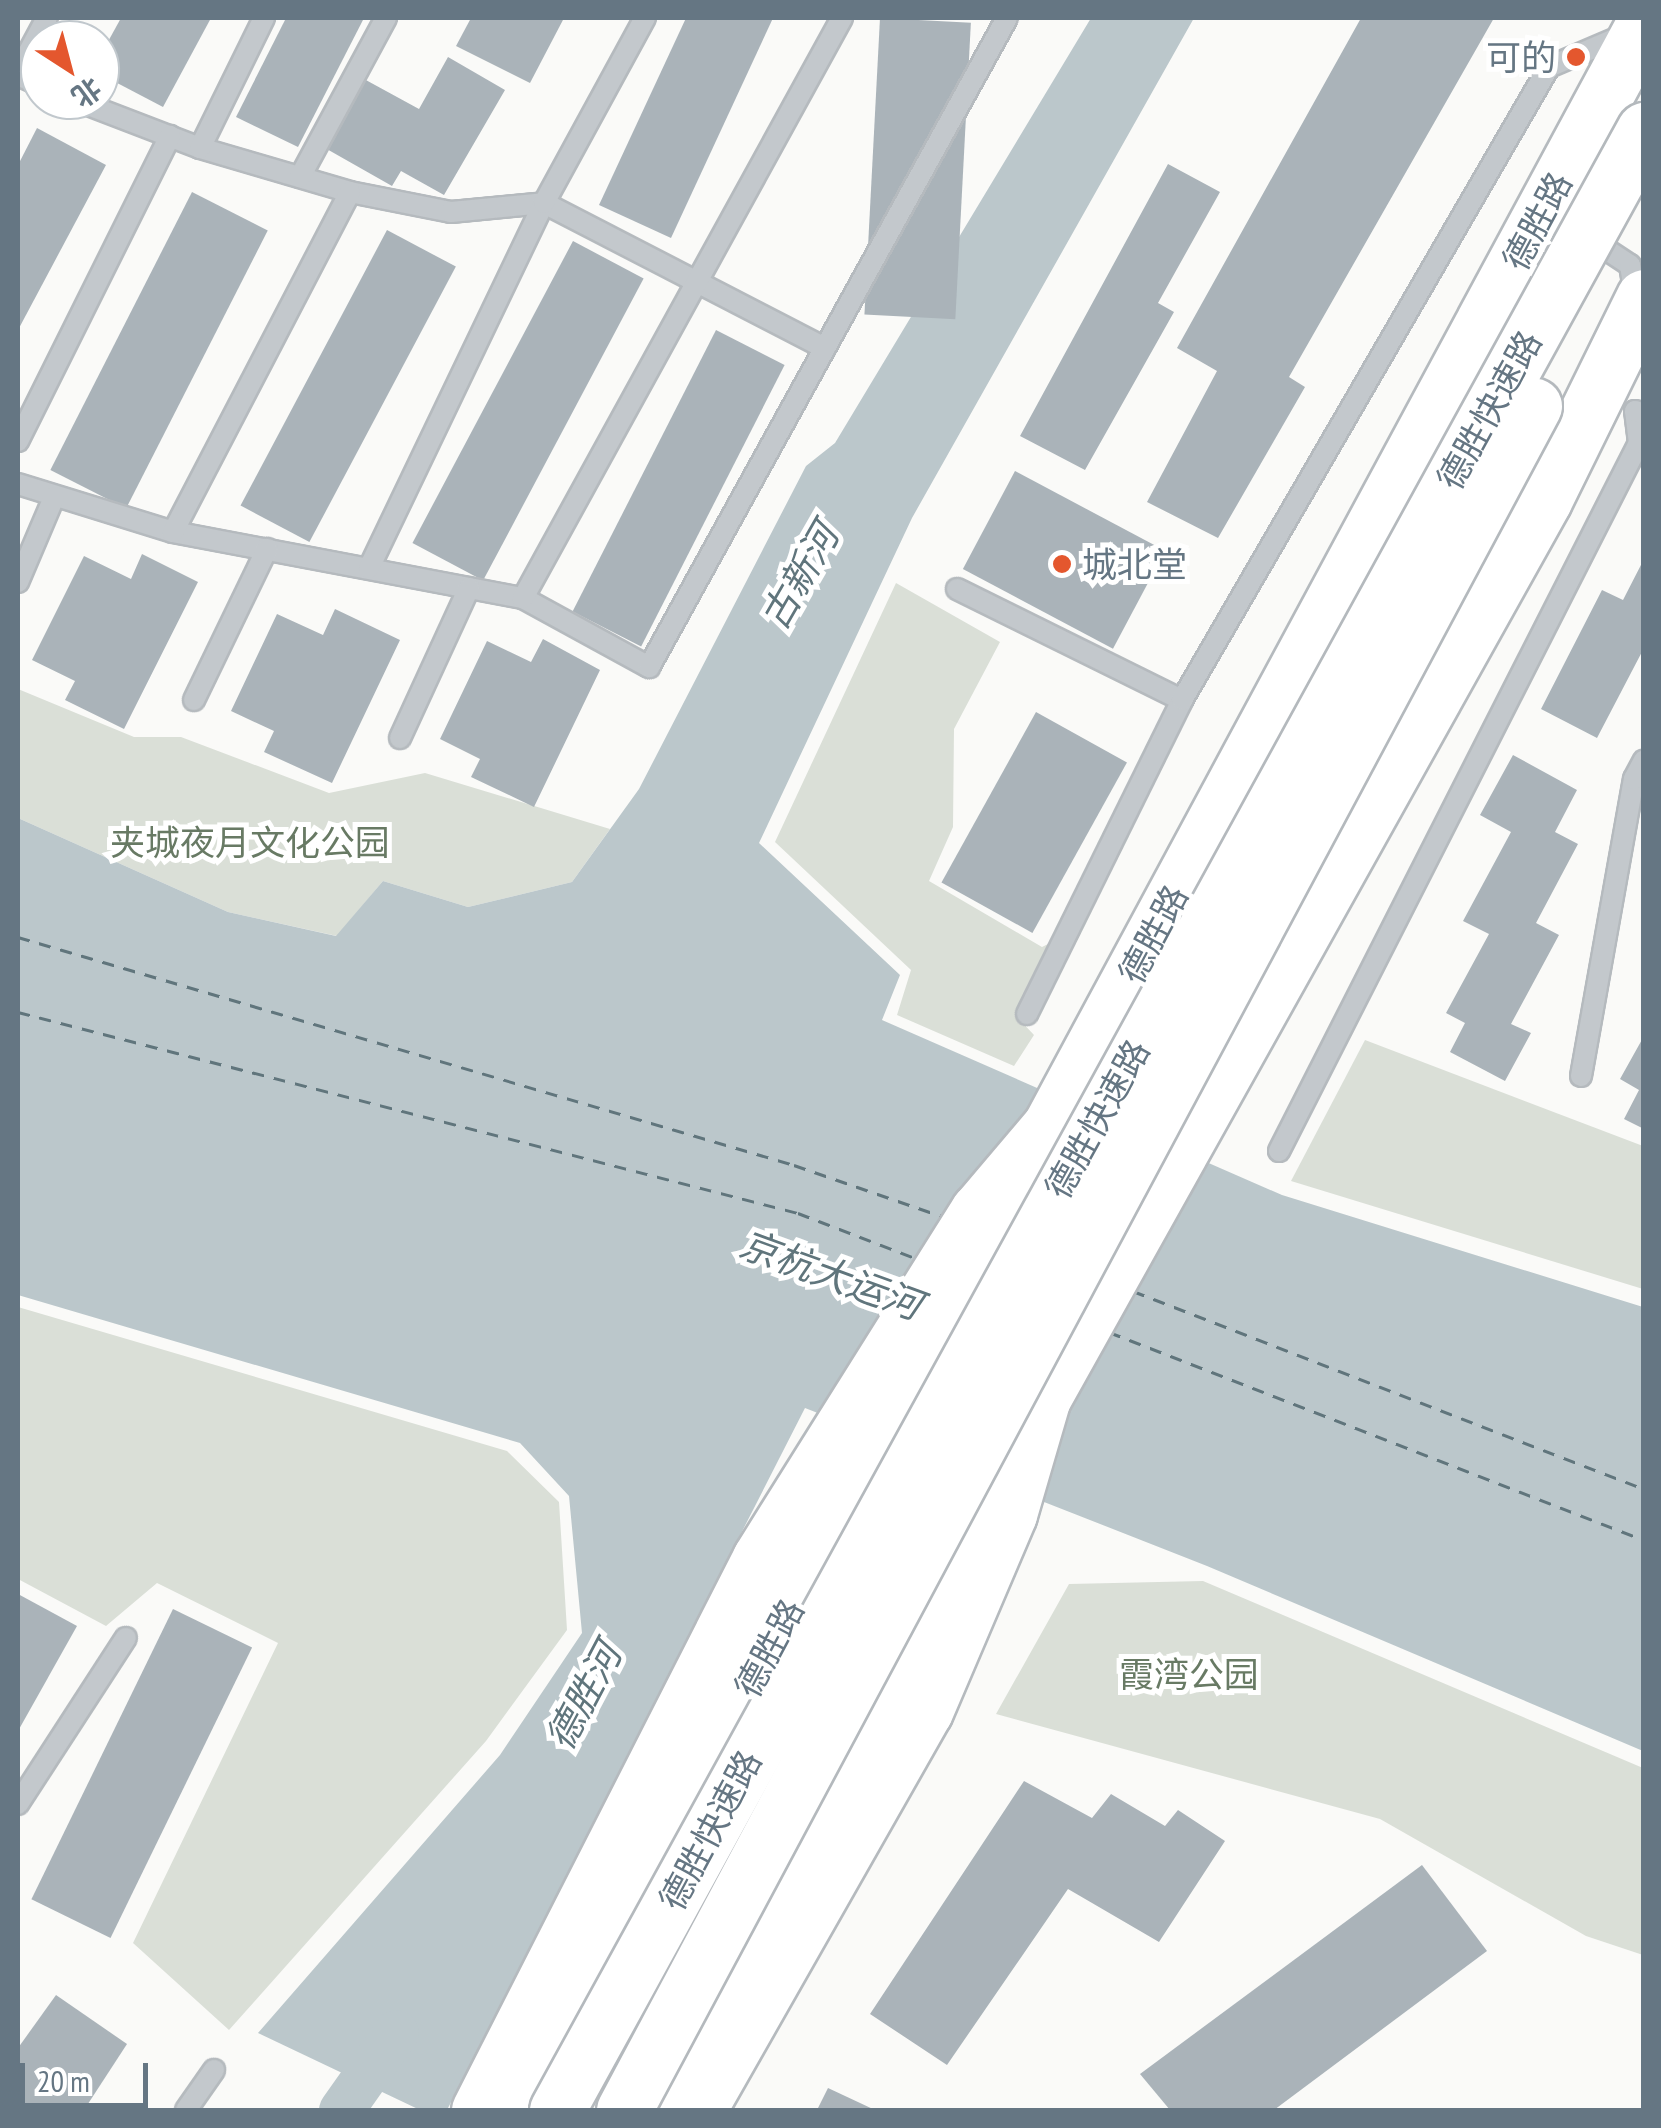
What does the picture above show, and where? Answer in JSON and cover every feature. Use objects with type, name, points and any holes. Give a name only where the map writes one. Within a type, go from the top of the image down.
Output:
[{"type":"main road","name":"德胜路","points":[[520,2110],[1642,25]]},
{"type":"main road","name":"德胜快速路","points":[[557,2110],[1644,130]]},
{"type":"main road","name":"德胜快速路","points":[[624,2110],[1644,200]]},
{"type":"main road","points":[[660,2110],[1043,1398],[1544,500],[1640,303]]},
{"type":"main road","points":[[479,2110],[760,1558],[978,1210],[1050,1126]]},
{"type":"main road","points":[[698,2110],[925,1711],[1009,1514],[1043,1398]]},
{"type":"lane","points":[[18,74],[47,18]]},
{"type":"lane","points":[[200,148],[264,18]]},
{"type":"lane","points":[[300,177],[386,18]]},
{"type":"lane","points":[[369,568],[544,203],[644,18]]},
{"type":"lane","points":[[522,598],[842,18]]},
{"type":"lane","points":[[18,484],[173,532],[522,598],[649,667],[1007,18]]},
{"type":"lane","points":[[1027,1014],[1182,700],[1549,67],[1642,25]]},
{"type":"lane","points":[[120,117],[200,148],[350,192],[451,212],[544,203],[698,279],[824,348]]},
{"type":"lane","points":[[18,441],[170,136]]},
{"type":"lane","points":[[173,532],[350,192]]},
{"type":"lane","points":[[1526,242],[1567,222],[1630,265],[1640,303]]},
{"type":"lane","points":[[1279,1151],[1639,443],[1635,410],[1644,414]]},
{"type":"lane","points":[[18,582],[54,497]]},
{"type":"lane","points":[[194,700],[267,549]]},
{"type":"lane","points":[[400,738],[469,588]]},
{"type":"lane","points":[[957,589],[1182,700]]},
{"type":"lane","points":[[1581,1076],[1640,774]]},
{"type":"lane","points":[[18,1804],[126,1638]]},
{"type":"lane","points":[[186,2110],[214,2070]]},
{"type":"green space","points":[[896,583],[1000,642],[954,729],[953,827],[929,881],[1042,947],[1054,941],[1016,1016],[1034,1035],[1014,1066],[897,1015],[911,970],[775,842]]},
{"type":"green space","name":"夹城夜月文化公园","points":[[18,689],[134,737],[181,737],[329,793],[425,773],[610,829],[572,882],[468,907],[383,881],[337,936],[228,912],[18,818]]},
{"type":"green space","points":[[1365,1040],[1643,1146],[1643,1289],[1291,1181]]},
{"type":"green space","points":[[18,1307],[507,1451],[559,1502],[567,1630],[486,1741],[229,2030],[133,1943],[278,1643],[157,1583],[106,1626],[18,1579]]},
{"type":"green space","name":"霞湾公园","points":[[1203,1581],[1643,1768],[1643,1955],[1586,1936],[1380,1819],[996,1714],[1069,1584]]},
{"type":"water","points":[[1091,18],[1194,18],[912,518],[759,843],[900,975],[882,1020],[1282,1195],[1643,1307],[1643,1751],[1207,1566],[805,1408],[447,2110],[420,2110],[258,2033],[500,1755],[582,1633],[569,1496],[520,1443],[18,1295],[18,818],[228,912],[336,936],[383,881],[468,907],[572,882],[639,789],[806,466],[835,443]]},
{"type":"building","points":[[211,18],[163,107],[120,84],[120,20]]},
{"type":"building","points":[[286,18],[364,18],[298,147],[236,117]]},
{"type":"building","points":[[471,18],[564,18],[530,83],[456,46]]},
{"type":"building","points":[[686,18],[773,18],[671,238],[599,205]]},
{"type":"building","points":[[880,18],[971,23],[955,319],[864,315]]},
{"type":"building","points":[[1361,18],[1494,18],[1289,377],[1305,387],[1218,538],[1147,502],[1217,371],[1177,348]]},
{"type":"building","points":[[448,57],[505,90],[444,195],[401,171],[392,186],[325,148],[364,79],[419,109]]},
{"type":"building","points":[[37,128],[106,165],[18,330],[18,165]]},
{"type":"building","points":[[1168,164],[1220,192],[1158,303],[1174,312],[1085,470],[1020,436]]},
{"type":"building","points":[[192,192],[268,231],[126,509],[50,470]]},
{"type":"building","points":[[387,230],[456,267],[309,542],[241,505]]},
{"type":"building","points":[[573,241],[644,279],[483,581],[412,543]]},
{"type":"building","points":[[716,330],[785,365],[641,647],[573,612]]},
{"type":"building","points":[[1015,471],[1165,551],[1113,649],[963,569]]},
{"type":"building","points":[[142,554],[198,582],[124,729],[65,700],[75,681],[32,660],[84,556],[131,579]]},
{"type":"building","points":[[1644,559],[1644,648],[1597,738],[1541,709],[1602,590],[1623,600]]},
{"type":"building","points":[[335,609],[400,640],[332,783],[264,752],[274,731],[231,711],[277,614],[323,635]]},
{"type":"building","points":[[543,639],[600,670],[534,807],[471,777],[480,759],[440,739],[487,641],[531,662]]},
{"type":"building","points":[[1036,712],[1127,762],[1032,933],[941,883]]},
{"type":"building","points":[[1513,755],[1577,790],[1555,832],[1578,844],[1536,923],[1559,935],[1511,1024],[1531,1033],[1505,1081],[1450,1052],[1465,1023],[1446,1013],[1489,934],[1463,921],[1511,832],[1480,815]]},
{"type":"building","points":[[1644,1036],[1644,1129],[1624,1119],[1639,1090],[1620,1079]]},
{"type":"building","points":[[18,1594],[77,1626],[18,1731]]},
{"type":"building","points":[[173,1609],[252,1648],[110,1938],[31,1899]]},
{"type":"building","points":[[1024,1781],[1092,1818],[1111,1794],[1165,1826],[1178,1810],[1225,1841],[1159,1942],[1068,1889],[947,2065],[870,2014]]},
{"type":"building","points":[[1422,1865],[1487,1951],[1274,2110],[1170,2110],[1140,2074]]},
{"type":"building","points":[[56,1995],[127,2044],[84,2110],[18,2110],[18,2048]]},
{"type":"building","points":[[828,2088],[875,2110],[817,2110]]},
{"type":"waterway","name":"德胜河","points":[[341,2110],[396,2032]]},
{"type":"ferry route","points":[[18,937],[794,1165],[944,1217]]},
{"type":"ferry route","points":[[18,1012],[798,1213],[915,1258]]},
{"type":"ferry route","points":[[1133,1291],[1644,1489]]},
{"type":"ferry route","points":[[1109,1332],[1644,1540]]},
{"type":"place","name":"可的","points":[[1576,57]]},
{"type":"place","name":"城北堂","points":[[1062,564]]},
{"type":"water label","name":"古新河","points":[[799,576]]},
{"type":"water label","name":"京杭大运河","points":[[831,1274]]}]
